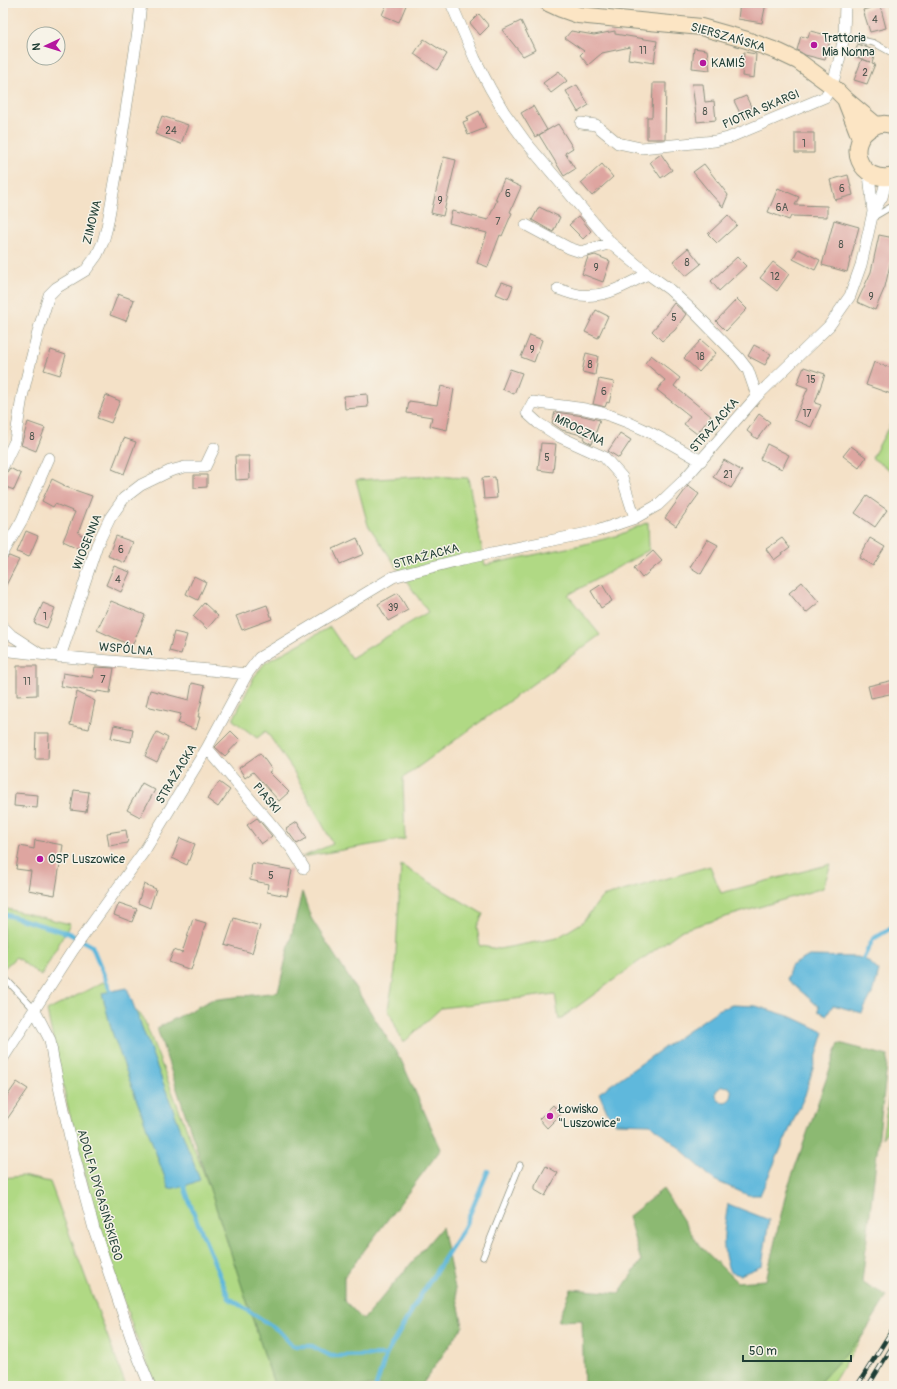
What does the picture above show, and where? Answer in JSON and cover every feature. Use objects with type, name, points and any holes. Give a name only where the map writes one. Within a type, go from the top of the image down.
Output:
[{"type":"street","name":"ZIMOWA","points":[[3,466],[15,441],[28,372],[49,295],[56,288],[86,270],[97,255],[103,242],[116,176],[141,3]]},
{"type":"street","points":[[451,3],[475,59],[504,112],[525,141],[611,243],[648,274],[669,289],[738,357],[748,370],[757,396]]},
{"type":"street","name":"SIERSZAŃSKA","points":[[548,3],[560,9],[578,14],[702,27],[747,40],[798,61],[832,86],[876,125]]},
{"type":"street","points":[[832,86],[844,36],[845,3]]},
{"type":"street","name":"PIOTRA SKARGI","points":[[581,123],[596,125],[618,143],[641,148],[715,141],[728,138],[825,97],[832,86]]},
{"type":"street","name":"SIERSZAŃSKA","points":[[845,99],[860,138]]},
{"type":"street","points":[[891,177],[878,177],[869,174],[860,164],[857,151],[860,138],[866,130],[876,125],[884,124],[894,126]]},
{"type":"street","name":"STRAŻACKA","points":[[3,1058],[89,926],[145,850],[207,748],[247,674],[259,658],[393,577],[463,559],[597,531],[635,518],[658,505],[682,482],[757,396],[829,326],[850,296],[862,265],[872,215],[869,174]]},
{"type":"street","name":"STRAŻACKA","points":[[872,215],[891,177]]},
{"type":"street","points":[[526,225],[569,248],[581,252],[611,243]]},
{"type":"street","points":[[558,289],[579,295],[609,293],[648,274]]},
{"type":"street","name":"MROCZNA","points":[[635,518],[622,477],[604,457],[560,437],[538,423],[527,413],[533,402],[586,409],[622,420],[675,445],[701,461]]},
{"type":"street","name":"WIOSENNA","points":[[60,657],[97,545],[110,518],[124,498],[141,485],[170,471],[185,467],[205,466],[214,448]]},
{"type":"street","points":[[3,553],[22,520],[49,458]]},
{"type":"street","points":[[3,627],[11,635],[42,655]]},
{"type":"street","name":"WSPÓLNA","points":[[3,650],[60,657],[247,674]]},
{"type":"street","name":"PIASKI","points":[[207,748],[292,849],[304,868]]},
{"type":"street","name":"ADOLFA DYGASIŃSKIEGO","points":[[34,1009],[50,1040],[74,1151],[94,1229],[135,1349],[150,1386]]},
{"type":"lane","points":[[844,36],[874,43],[894,54]]},
{"type":"lane","points":[[872,215],[894,205]]},
{"type":"lane","points":[[3,976],[34,1009]]},
{"type":"lane","points":[[483,1257],[520,1165]]},
{"type":"green space","points":[[894,418],[894,473],[872,458]]},
{"type":"green space","points":[[431,476],[468,478],[485,565],[581,545],[619,535],[648,522],[649,550],[568,595],[600,635],[403,778],[405,839],[302,857],[333,844],[293,770],[266,731],[257,738],[233,720],[254,677],[265,663],[330,627],[351,658],[428,612],[368,525],[356,480]]},
{"type":"green space","points":[[831,864],[823,888],[682,930],[559,1020],[555,994],[441,1008],[403,1043],[388,1009],[395,971],[401,865],[483,914],[477,927],[480,946],[499,949],[557,938],[583,922],[602,897],[710,866],[721,893]]},
{"type":"green space","points":[[302,892],[311,918],[401,1060],[441,1149],[344,1277],[344,1300],[363,1320],[442,1227],[463,1326],[421,1386],[280,1386],[274,1384],[157,1028],[211,1000],[278,992]]},
{"type":"green space","points":[[3,908],[70,924],[41,976],[16,957],[3,969]]},
{"type":"green space","points":[[103,982],[143,1017],[210,1189],[274,1384],[269,1386],[157,1386],[137,1340],[98,1225],[68,1108],[47,1011]]},
{"type":"green space","points":[[839,1043],[888,1056],[862,1282],[887,1296],[863,1335],[816,1386],[584,1386],[582,1320],[558,1321],[571,1289],[619,1293],[641,1261],[628,1217],[663,1189],[699,1245],[737,1282],[766,1280],[786,1193]]},
{"type":"green space","points":[[894,1068],[894,1122],[882,1138]]},
{"type":"green space","points":[[22,1176],[50,1182],[126,1386],[3,1386],[3,1178]]},
{"type":"green space","points":[[863,1335],[831,1386],[816,1386]]},
{"type":"water","points":[[809,956],[858,957],[868,961],[879,971],[874,990],[862,1013],[833,1005],[827,1015],[818,1011],[819,1007],[787,979],[791,966]]},
{"type":"water","points":[[127,988],[200,1180],[185,1186],[169,1189],[112,1032],[102,993]]},
{"type":"water","points":[[732,1005],[756,1006],[792,1017],[824,1032],[805,1095],[760,1195],[748,1195],[714,1180],[675,1144],[650,1124],[615,1123],[608,1114],[599,1093],[718,1010]],"holes":[[[722,1086],[729,1087],[732,1094],[731,1098],[725,1102],[719,1101],[716,1096],[716,1091]]]},
{"type":"water","points":[[728,1204],[769,1220],[762,1266],[740,1275],[730,1272],[725,1255],[724,1230]]},
{"type":"building","points":[[387,3],[407,3],[399,22],[382,15]]},
{"type":"building","points":[[740,3],[766,3],[762,23],[738,19]]},
{"type":"building","points":[[880,5],[886,28],[870,32],[863,10]]},
{"type":"building","points":[[479,14],[489,26],[480,35],[470,23]]},
{"type":"building","points":[[521,21],[535,50],[523,56],[502,30]]},
{"type":"building","points":[[571,31],[594,35],[615,31],[615,34],[657,41],[654,63],[628,59],[630,47],[602,53],[588,65],[580,55],[584,51],[565,38]]},
{"type":"building","name":"Trattoria Mia Nonna","points":[[810,31],[831,36],[825,60],[805,55],[797,50],[801,36],[808,38]]},
{"type":"building","points":[[424,39],[447,54],[437,70],[414,54]]},
{"type":"building","points":[[858,44],[876,51],[872,63],[875,64],[867,84],[854,80],[862,59],[854,56]]},
{"type":"building","name":"KAMIŚ","points":[[694,48],[707,50],[710,70],[692,68]]},
{"type":"building","points":[[744,52],[756,54],[754,78],[742,76]]},
{"type":"building","points":[[559,71],[567,81],[551,93],[543,83]]},
{"type":"building","points":[[653,83],[666,83],[665,139],[647,139],[647,117],[652,117]]},
{"type":"building","points":[[692,84],[703,84],[705,102],[714,101],[716,120],[697,122]]},
{"type":"building","points":[[577,85],[589,105],[578,112],[566,91]]},
{"type":"building","points":[[746,96],[754,113],[743,119],[734,101]]},
{"type":"building","points":[[533,106],[547,130],[535,137],[521,113]]},
{"type":"building","points":[[479,111],[486,128],[468,135],[463,122],[468,120],[467,117]]},
{"type":"building","points":[[162,116],[188,125],[181,144],[155,134]]},
{"type":"building","points":[[558,124],[573,148],[565,153],[575,169],[564,176],[539,135]]},
{"type":"building","points":[[795,133],[814,133],[814,153],[795,153]]},
{"type":"building","points":[[661,154],[672,170],[661,178],[650,162]]},
{"type":"building","points":[[444,157],[456,160],[443,216],[431,213]]},
{"type":"building","points":[[602,164],[613,177],[592,196],[581,183]]},
{"type":"building","points":[[704,164],[728,195],[723,207],[693,172]]},
{"type":"building","points":[[848,175],[853,195],[835,200],[830,180]]},
{"type":"building","points":[[504,179],[521,187],[510,212],[512,213],[502,236],[500,235],[488,267],[477,263],[487,233],[449,223],[452,211],[488,220]]},
{"type":"building","points":[[778,188],[799,197],[795,205],[827,206],[827,217],[791,216],[789,220],[768,212]]},
{"type":"building","points":[[539,207],[560,217],[553,232],[532,220]]},
{"type":"building","points":[[728,215],[737,225],[717,243],[708,234]]},
{"type":"building","points":[[579,216],[591,231],[583,239],[569,225]]},
{"type":"building","points":[[834,220],[859,227],[847,272],[822,265]]},
{"type":"building","points":[[879,235],[894,238],[894,247],[885,287],[875,310],[857,302],[871,272]]},
{"type":"building","points":[[688,248],[701,264],[686,276],[673,261]]},
{"type":"building","points":[[798,249],[820,260],[815,270],[793,259]]},
{"type":"building","points":[[595,255],[610,261],[603,282],[582,274],[588,257]]},
{"type":"building","points":[[737,257],[746,266],[719,291],[711,281]]},
{"type":"building","points":[[773,262],[789,274],[777,291],[760,278]]},
{"type":"building","points":[[502,282],[513,286],[508,299],[496,294]]},
{"type":"building","points":[[118,294],[134,300],[126,321],[110,315]]},
{"type":"building","points":[[737,299],[747,309],[726,331],[716,321]]},
{"type":"building","points":[[674,303],[686,314],[675,330],[662,341],[652,331]]},
{"type":"building","points":[[596,310],[608,316],[598,338],[585,332]]},
{"type":"building","points":[[530,335],[542,340],[534,362],[521,357]]},
{"type":"building","points":[[701,340],[716,353],[699,372],[684,358]]},
{"type":"building","points":[[754,345],[771,354],[765,365],[748,356]]},
{"type":"building","points":[[51,350],[66,355],[60,375],[44,370]]},
{"type":"building","points":[[586,353],[598,356],[595,375],[582,372]]},
{"type":"building","points":[[651,355],[680,378],[674,386],[711,416],[697,434],[684,424],[690,416],[657,390],[665,380],[645,363]]},
{"type":"building","points":[[874,362],[894,369],[894,395],[866,385]]},
{"type":"building","points":[[804,367],[825,374],[815,403],[821,405],[811,427],[794,420],[808,388],[797,384]]},
{"type":"building","points":[[510,369],[522,373],[514,394],[502,389]]},
{"type":"building","points":[[599,379],[614,382],[609,403],[607,402],[605,407],[593,404]]},
{"type":"building","points":[[441,386],[454,389],[447,430],[430,426],[432,417],[407,413],[409,401],[437,405]]},
{"type":"building","points":[[367,394],[368,407],[345,409],[344,396]]},
{"type":"building","points":[[106,395],[120,401],[111,423],[97,418]]},
{"type":"building","points":[[555,412],[600,420],[592,444],[584,440],[585,436],[562,430],[552,423]]},
{"type":"building","points":[[759,414],[770,422],[757,439],[747,431]]},
{"type":"building","points":[[28,422],[45,428],[36,451],[21,445]]},
{"type":"building","points":[[620,433],[631,440],[619,458],[608,451]]},
{"type":"building","points":[[124,438],[136,442],[124,474],[112,469]]},
{"type":"building","points":[[541,443],[556,444],[553,472],[538,470]]},
{"type":"building","points":[[767,444],[789,455],[782,469],[760,459]]},
{"type":"building","points":[[851,446],[866,457],[859,468],[843,456]]},
{"type":"building","points":[[235,456],[249,456],[250,479],[236,480]]},
{"type":"building","points":[[724,460],[742,471],[731,488],[713,477]]},
{"type":"building","points":[[10,468],[21,474],[14,490],[3,486],[3,473],[7,472]]},
{"type":"building","points":[[194,475],[207,475],[207,487],[194,488]]},
{"type":"building","points":[[495,477],[497,498],[484,499],[482,478]]},
{"type":"building","points":[[52,479],[64,485],[63,486],[92,496],[78,533],[86,537],[80,549],[63,541],[75,512],[55,504],[53,507],[42,501]]},
{"type":"building","points":[[688,486],[699,494],[676,526],[665,518]]},
{"type":"building","points":[[867,496],[887,510],[875,527],[855,513]]},
{"type":"building","points":[[26,531],[38,536],[29,557],[17,552]]},
{"type":"building","points":[[116,536],[133,542],[125,563],[108,556]]},
{"type":"building","points":[[357,538],[364,554],[340,564],[333,549]]},
{"type":"building","points":[[782,538],[790,548],[774,560],[766,549]]},
{"type":"building","points":[[870,538],[885,547],[873,566],[859,558]]},
{"type":"building","points":[[707,539],[718,545],[701,574],[690,567]]},
{"type":"building","points":[[653,551],[662,561],[642,578],[634,568]]},
{"type":"building","points":[[9,556],[19,560],[3,591],[3,562]]},
{"type":"building","points":[[114,566],[130,572],[121,592],[106,585]]},
{"type":"building","points":[[194,576],[206,582],[198,600],[186,594]]},
{"type":"building","points":[[802,582],[819,602],[806,613],[789,593]]},
{"type":"building","points":[[602,584],[612,601],[601,608],[591,591]]},
{"type":"building","points":[[398,593],[408,610],[388,621],[378,604]]},
{"type":"building","points":[[111,601],[145,615],[132,646],[97,630]]},
{"type":"building","points":[[43,603],[55,608],[47,628],[34,623]]},
{"type":"building","points":[[204,603],[218,616],[207,629],[193,616]]},
{"type":"building","points":[[267,605],[272,619],[242,630],[236,616]]},
{"type":"building","points":[[174,632],[187,635],[181,654],[169,651]]},
{"type":"building","points":[[17,666],[37,666],[37,695],[17,696]]},
{"type":"building","points":[[95,667],[114,668],[110,693],[97,691],[97,693],[61,686],[63,673],[93,678]]},
{"type":"building","points":[[894,680],[894,693],[871,698],[868,686]]},
{"type":"building","points":[[192,683],[205,686],[198,717],[200,717],[196,730],[178,723],[181,714],[146,706],[150,690],[189,700]]},
{"type":"building","points":[[77,692],[95,701],[89,729],[70,725]]},
{"type":"building","points":[[114,725],[133,729],[131,742],[111,738]]},
{"type":"building","points":[[231,731],[240,740],[225,756],[215,747]]},
{"type":"building","points":[[157,732],[168,738],[157,762],[145,756]]},
{"type":"building","points":[[36,733],[49,733],[48,759],[35,759]]},
{"type":"building","points":[[260,753],[272,770],[269,772],[289,792],[279,801],[253,772],[245,778],[239,768]]},
{"type":"building","points":[[219,782],[230,790],[218,807],[207,799]]},
{"type":"building","points":[[142,783],[155,790],[140,817],[127,810]]},
{"type":"building","points":[[74,790],[89,792],[86,812],[71,810]]},
{"type":"building","points":[[15,793],[38,795],[37,808],[14,806]]},
{"type":"building","points":[[257,818],[272,836],[261,844],[247,825]]},
{"type":"building","points":[[297,822],[307,838],[297,844],[286,829]]},
{"type":"building","points":[[126,830],[128,843],[109,846],[107,833]]},
{"type":"building","points":[[180,838],[195,844],[187,865],[172,858]]},
{"type":"building","name":"OSP Luszowice","points":[[35,840],[63,845],[55,895],[28,890],[31,871],[16,869],[20,846],[34,849]]},
{"type":"building","points":[[252,863],[292,870],[287,896],[267,892],[268,884],[250,880]]},
{"type":"building","points":[[144,884],[156,889],[150,908],[138,903]]},
{"type":"building","points":[[119,903],[137,909],[132,922],[114,915]]},
{"type":"building","points":[[234,918],[260,926],[252,953],[225,945]]},
{"type":"building","points":[[193,919],[206,923],[191,970],[169,962],[174,950],[182,953]]},
{"type":"building","points":[[17,1082],[28,1089],[3,1125],[3,1102]]},
{"type":"building","name":"Łowisko \"Luszowice\"","points":[[553,1105],[561,1114],[547,1128],[539,1119]]},
{"type":"building","points":[[546,1166],[558,1173],[545,1196],[535,1190],[535,1186]]},
{"type":"waterway","points":[[3,914],[68,933],[92,946],[112,995]]},
{"type":"waterway","points":[[863,959],[873,939],[894,926]]},
{"type":"waterway","points":[[182,1180],[191,1206],[229,1298],[278,1330],[293,1346],[312,1346],[331,1356],[386,1355],[419,1298],[464,1228],[488,1171]]},
{"type":"waterway","points":[[376,1386],[386,1355]]},
{"type":"railway","points":[[857,1386],[894,1327]]},
{"type":"railway","points":[[868,1386],[894,1344]]},
{"type":"place","name":"Trattoria Mia Nonna","points":[[814,45]]},
{"type":"place","name":"KAMIŚ","points":[[703,63]]},
{"type":"place","name":"OSP Luszowice","points":[[40,859]]},
{"type":"place","name":"Łowisko \"Luszowice\"","points":[[550,1116]]}]
